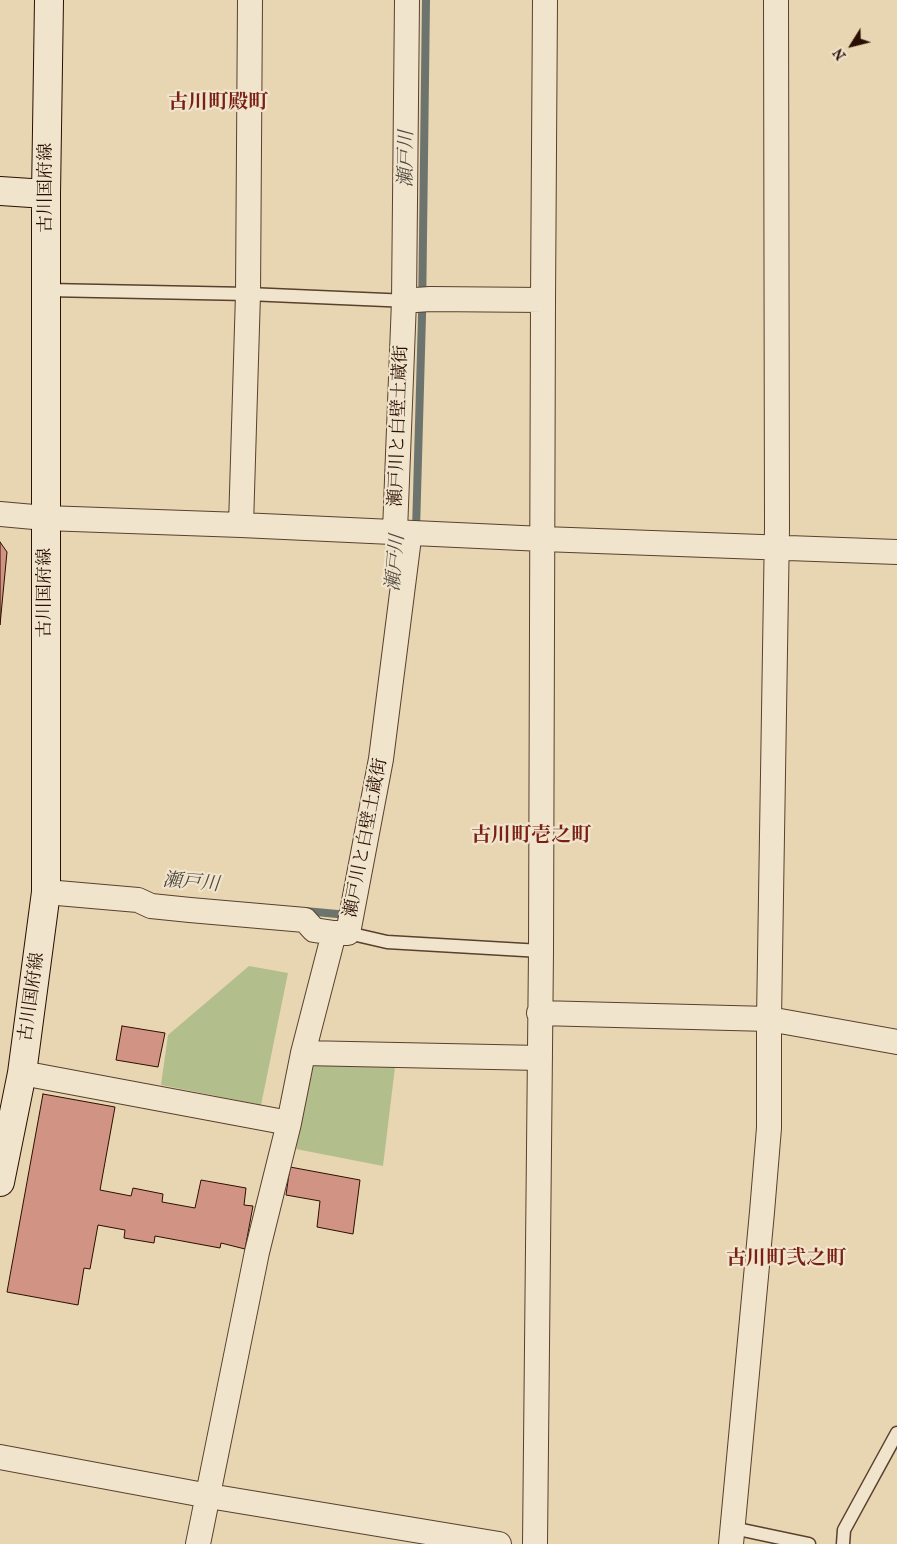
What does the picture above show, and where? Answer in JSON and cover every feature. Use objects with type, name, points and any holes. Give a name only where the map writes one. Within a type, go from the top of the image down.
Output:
[{"type":"main road","name":"古川国府線","points":[[0,1182],[11,1069],[46,892],[46,194],[49,0]]},
{"type":"main road","points":[[0,191],[46,194]]},
{"type":"street","points":[[241,525],[248,294],[250,0]]},
{"type":"street","name":"瀬戸川と白壁土蔵街","points":[[198,1544],[257,1252],[289,1123],[303,1053],[346,924],[381,759],[408,546],[417,300],[407,0]]},
{"type":"street","points":[[535,1544],[541,951],[546,0]]},
{"type":"street","points":[[732,1536],[769,1128],[776,547],[776,0]]},
{"type":"street","points":[[417,300],[543,300]]},
{"type":"street","points":[[0,514],[45,518],[897,552]]},
{"type":"street","points":[[46,892],[138,900],[151,906],[305,920],[314,930],[346,924]]},
{"type":"street","points":[[540,1013],[769,1019],[897,1042]]},
{"type":"street","points":[[303,1053],[540,1058]]},
{"type":"street","points":[[11,1069],[289,1123]]},
{"type":"street","points":[[0,1457],[209,1496],[500,1544]]},
{"type":"lane","points":[[47,290],[417,300]]},
{"type":"lane","points":[[346,924],[387,942],[541,951]]},
{"type":"lane","points":[[843,1544],[844,1530],[897,1433]]},
{"type":"lane","points":[[732,1536],[809,1544]]},
{"type":"green space","points":[[249,966],[288,973],[261,1105],[161,1085],[168,1035]]},
{"type":"green space","points":[[313,1065],[395,1067],[383,1166],[296,1149]]},
{"type":"building","points":[[0,542],[7,552],[0,625]]},
{"type":"building","points":[[122,1026],[165,1033],[158,1067],[116,1060]]},
{"type":"building","points":[[43,1094],[115,1107],[100,1190],[131,1196],[133,1188],[163,1194],[162,1202],[195,1208],[201,1180],[246,1188],[244,1205],[253,1206],[245,1249],[221,1243],[220,1248],[155,1236],[154,1243],[124,1238],[125,1230],[98,1225],[90,1269],[84,1268],[78,1305],[7,1292]]},
{"type":"building","points":[[290,1167],[360,1180],[353,1234],[317,1227],[320,1201],[286,1195]]},
{"type":"waterway","name":"瀬戸川","points":[[416,530],[422,316],[426,0]]},
{"type":"waterway","name":"瀬戸川","points":[[305,911],[348,915]]},
{"type":"district","name":"古川町殿町","points":[[218,103]]},
{"type":"district","name":"古川町壱之町","points":[[531,836]]},
{"type":"district","name":"古川町弐之町","points":[[786,1259]]}]
